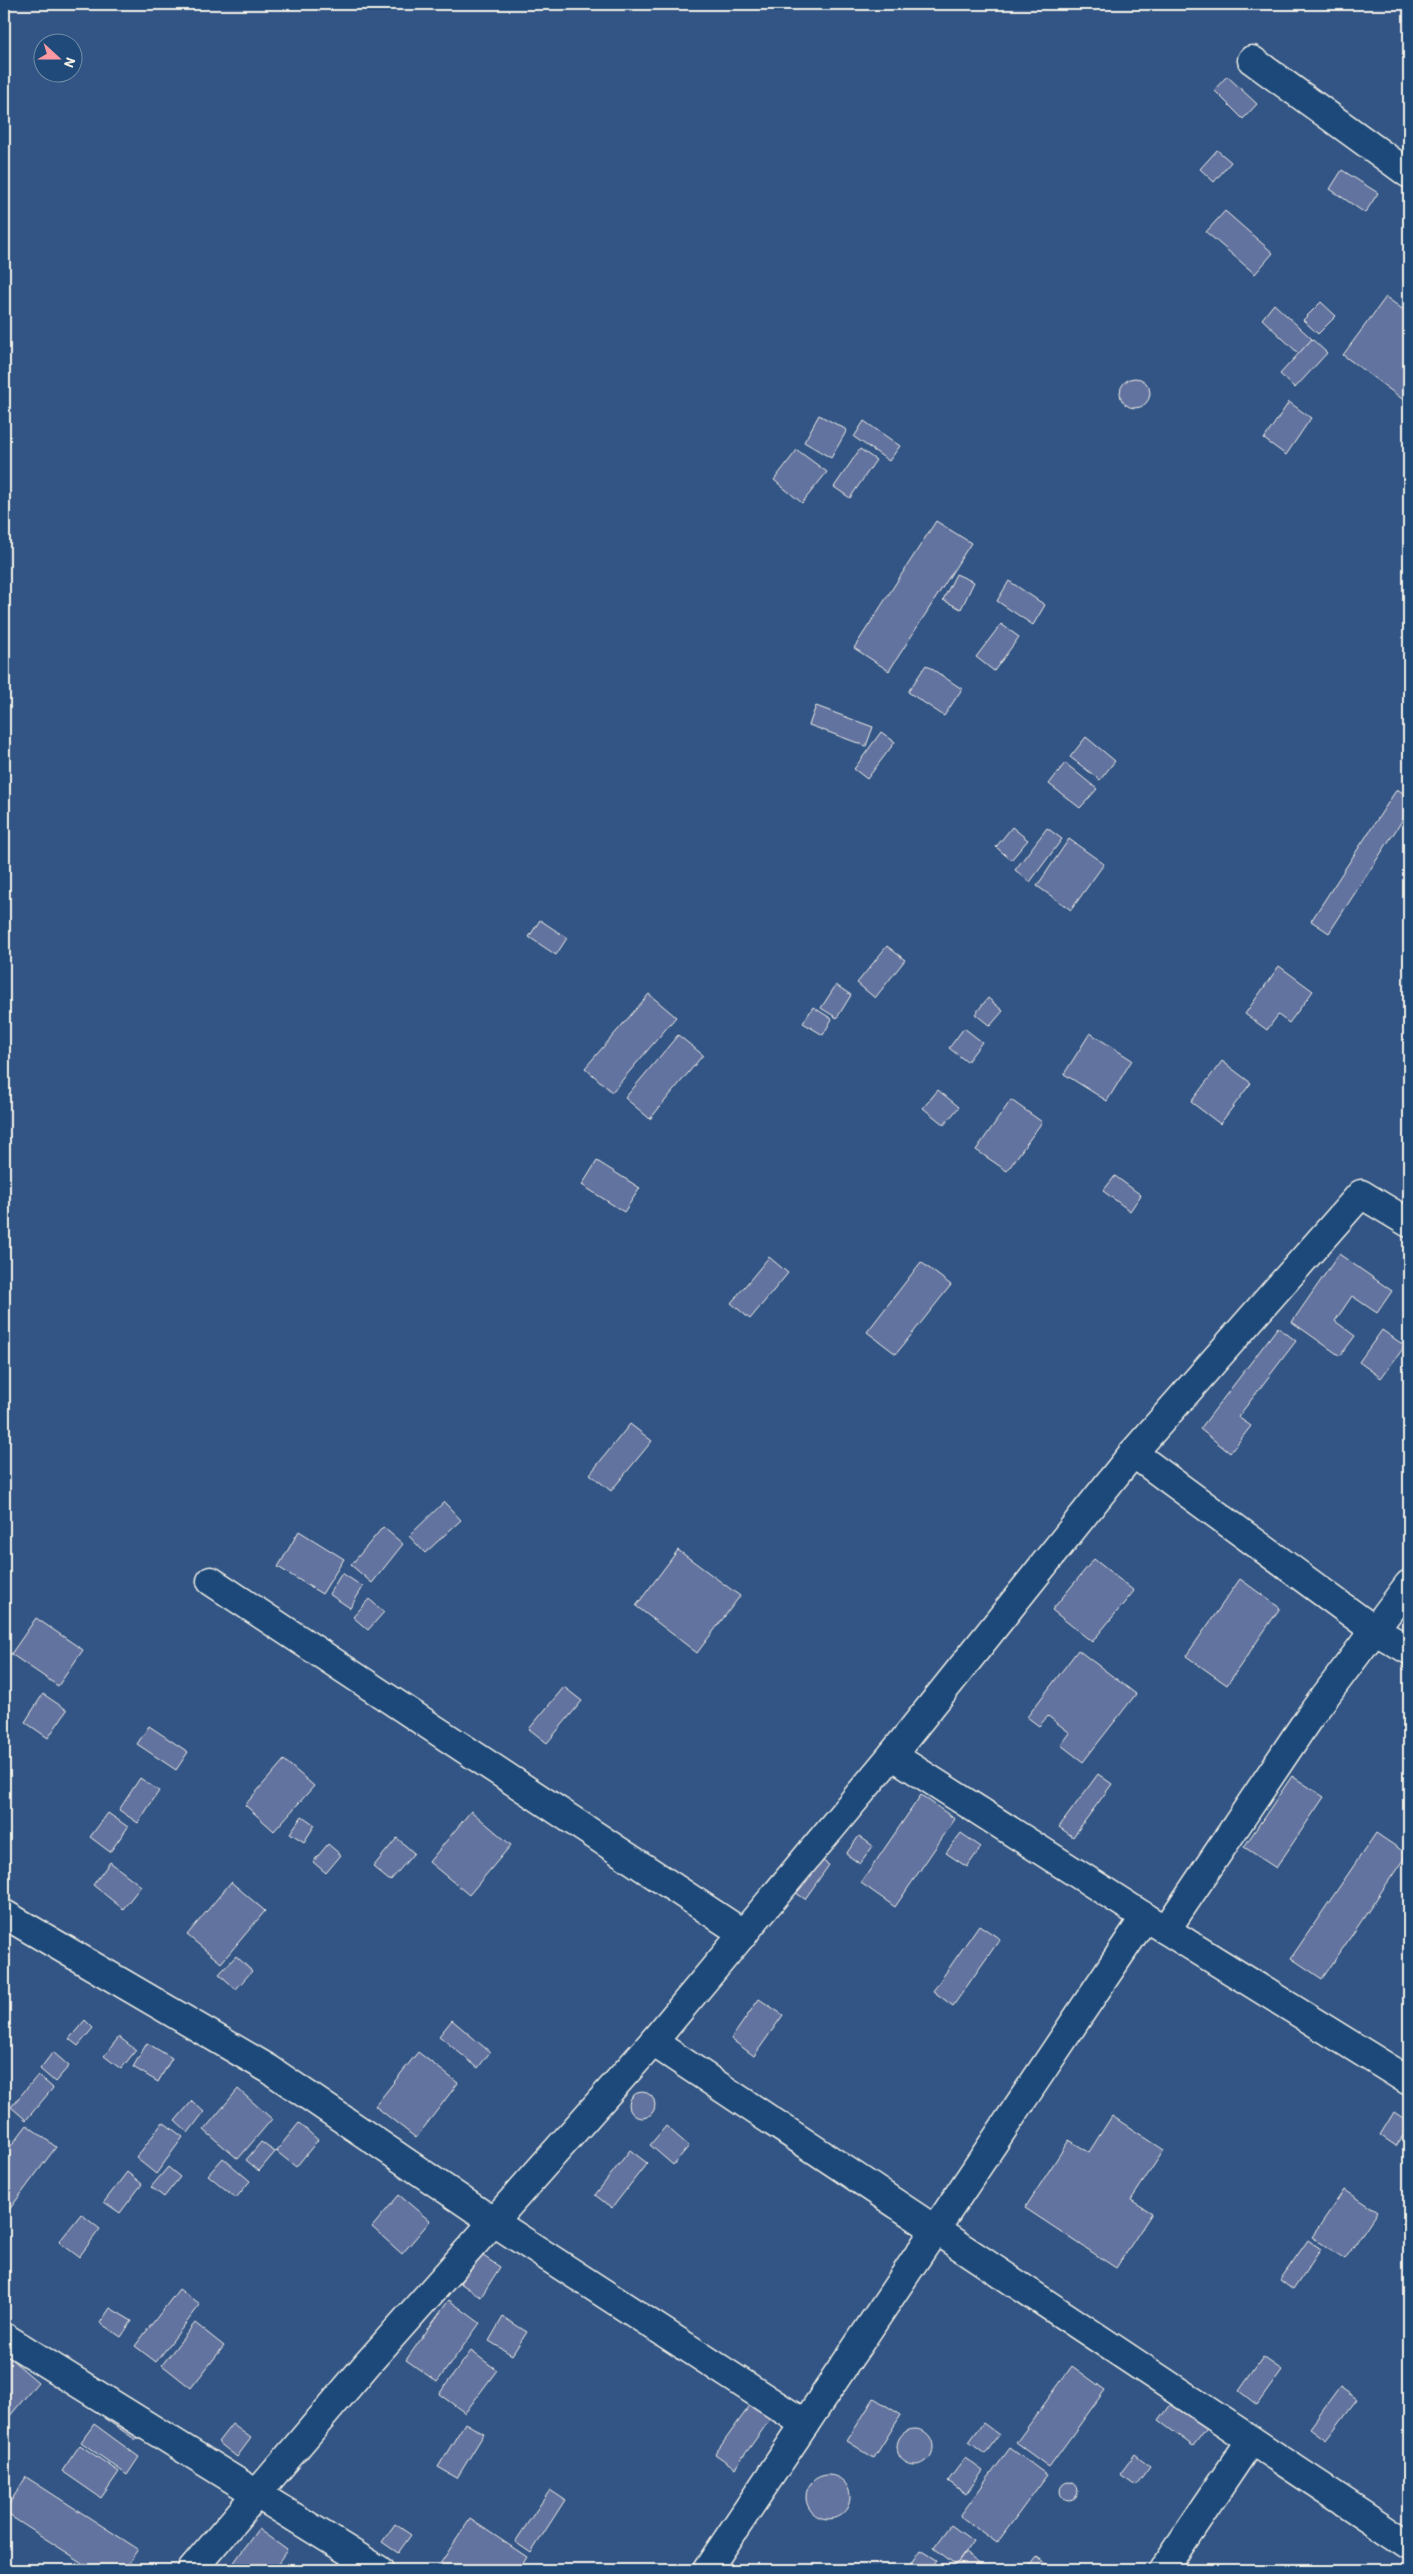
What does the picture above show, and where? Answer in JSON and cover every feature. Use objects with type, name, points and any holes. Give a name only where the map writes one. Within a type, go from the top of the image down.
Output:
[{"type":"street","points":[[1252,60],[1409,174]]},
{"type":"street","points":[[192,2570],[257,2496],[368,2363],[654,2042],[892,1755],[1133,1453],[1361,1194],[1409,1223]]},
{"type":"street","points":[[1133,1453],[1374,1630],[1409,1650]]},
{"type":"street","points":[[211,1581],[744,1934]]},
{"type":"street","points":[[707,2570],[936,2230],[1155,1923],[1409,1584]]},
{"type":"street","points":[[892,1755],[1155,1923],[1409,2081]]},
{"type":"street","points":[[4,1914],[269,2069],[494,2222],[805,2424]]},
{"type":"street","points":[[654,2042],[1409,2545]]},
{"type":"street","points":[[4,2337],[257,2496],[379,2570]]},
{"type":"street","points":[[1163,2570],[1251,2440]]},
{"type":"building","points":[[1227,76],[1257,104],[1243,119],[1214,90]]},
{"type":"building","points":[[1217,150],[1231,162],[1214,182],[1200,169]]},
{"type":"building","points":[[1342,170],[1378,193],[1365,213],[1330,189]]},
{"type":"building","points":[[1225,211],[1273,253],[1255,274],[1206,232]]},
{"type":"building","points":[[1386,297],[1409,314],[1409,404],[1343,355]]},
{"type":"building","points":[[1321,302],[1336,316],[1318,334],[1303,320]]},
{"type":"building","points":[[1274,304],[1312,339],[1299,354],[1262,319]]},
{"type":"building","points":[[1312,339],[1327,353],[1295,388],[1280,374]]},
{"type":"building","points":[[1135,378],[1146,382],[1150,393],[1146,404],[1135,408],[1124,404],[1120,393],[1124,382]]},
{"type":"building","points":[[1289,402],[1311,418],[1286,455],[1264,439]]},
{"type":"building","points":[[819,415],[847,430],[831,458],[804,442]]},
{"type":"building","points":[[864,421],[900,446],[889,461],[854,437]]},
{"type":"building","points":[[860,449],[876,460],[850,498],[834,487]]},
{"type":"building","points":[[797,450],[827,472],[802,503],[774,480]]},
{"type":"building","points":[[936,521],[971,543],[889,671],[854,648]]},
{"type":"building","points":[[956,574],[974,582],[961,609],[943,600]]},
{"type":"building","points":[[1009,581],[1045,605],[1033,625],[997,601]]},
{"type":"building","points":[[1001,624],[1019,637],[994,671],[976,657]]},
{"type":"building","points":[[926,665],[962,689],[944,716],[908,692]]},
{"type":"building","points":[[816,706],[873,727],[866,746],[809,725]]},
{"type":"building","points":[[881,732],[895,742],[867,779],[854,769]]},
{"type":"building","points":[[1086,737],[1115,761],[1100,780],[1070,757]]},
{"type":"building","points":[[1065,763],[1097,789],[1080,808],[1049,784]]},
{"type":"building","points":[[1397,789],[1409,797],[1409,810],[1329,933],[1311,921]]},
{"type":"building","points":[[1012,827],[1028,840],[1011,860],[996,847]]},
{"type":"building","points":[[1047,828],[1062,839],[1030,882],[1015,870]]},
{"type":"building","points":[[1069,839],[1104,864],[1071,910],[1037,886]]},
{"type":"building","points":[[540,920],[567,938],[556,955],[529,937]]},
{"type":"building","points":[[887,946],[905,960],[875,998],[857,983]]},
{"type":"building","points":[[1279,966],[1313,991],[1289,1023],[1278,1015],[1267,1030],[1245,1014]]},
{"type":"building","points":[[836,985],[851,995],[837,1018],[821,1008]]},
{"type":"building","points":[[649,994],[676,1017],[612,1092],[585,1068]]},
{"type":"building","points":[[988,998],[1003,1011],[990,1026],[975,1014]]},
{"type":"building","points":[[813,1007],[832,1019],[823,1035],[803,1023]]},
{"type":"building","points":[[964,1028],[982,1042],[967,1062],[949,1048]]},
{"type":"building","points":[[1090,1033],[1132,1060],[1107,1101],[1064,1074]]},
{"type":"building","points":[[678,1035],[703,1055],[650,1119],[625,1098]]},
{"type":"building","points":[[1222,1061],[1251,1083],[1220,1124],[1191,1102]]},
{"type":"building","points":[[938,1090],[959,1107],[944,1125],[923,1108]]},
{"type":"building","points":[[1011,1100],[1042,1122],[1007,1171],[976,1150]]},
{"type":"building","points":[[597,1161],[640,1188],[624,1212],[582,1185]]},
{"type":"building","points":[[1115,1176],[1141,1195],[1130,1211],[1103,1191]]},
{"type":"building","points":[[1339,1254],[1392,1291],[1377,1313],[1352,1296],[1335,1321],[1355,1336],[1340,1356],[1292,1322]]},
{"type":"building","points":[[769,1257],[788,1273],[750,1319],[731,1303]]},
{"type":"building","points":[[921,1262],[951,1285],[896,1354],[867,1332]]},
{"type":"building","points":[[1278,1327],[1296,1341],[1238,1417],[1251,1426],[1230,1453],[1200,1429]]},
{"type":"building","points":[[1382,1330],[1405,1346],[1381,1378],[1359,1362]]},
{"type":"building","points":[[630,1424],[652,1441],[611,1491],[590,1474]]},
{"type":"building","points":[[444,1502],[461,1520],[425,1553],[409,1536]]},
{"type":"building","points":[[383,1527],[403,1544],[372,1583],[351,1565]]},
{"type":"building","points":[[299,1531],[344,1559],[322,1594],[278,1567]]},
{"type":"building","points":[[678,1550],[740,1596],[697,1653],[636,1606]]},
{"type":"building","points":[[1094,1559],[1134,1591],[1092,1642],[1052,1610]]},
{"type":"building","points":[[342,1573],[363,1587],[350,1608],[329,1594]]},
{"type":"building","points":[[1240,1579],[1280,1608],[1227,1685],[1186,1656]]},
{"type":"building","points":[[369,1599],[384,1612],[368,1630],[353,1617]]},
{"type":"building","points":[[36,1618],[83,1650],[58,1686],[11,1654]]},
{"type":"building","points":[[1078,1650],[1136,1694],[1083,1762],[1061,1745],[1070,1733],[1048,1716],[1039,1726],[1027,1717]]},
{"type":"building","points":[[564,1687],[582,1701],[547,1743],[529,1729]]},
{"type":"building","points":[[43,1694],[67,1710],[48,1738],[25,1722]]},
{"type":"building","points":[[149,1726],[188,1752],[176,1770],[137,1744]]},
{"type":"building","points":[[284,1760],[314,1786],[274,1831],[245,1805]]},
{"type":"building","points":[[1098,1774],[1112,1784],[1073,1837],[1059,1827]]},
{"type":"building","points":[[1292,1776],[1324,1797],[1276,1868],[1244,1847]]},
{"type":"building","points":[[140,1778],[159,1791],[138,1823],[119,1810]]},
{"type":"building","points":[[921,1795],[955,1819],[895,1907],[861,1883]]},
{"type":"building","points":[[471,1811],[511,1845],[469,1895],[429,1862]]},
{"type":"building","points":[[108,1813],[128,1827],[110,1852],[90,1837]]},
{"type":"building","points":[[302,1816],[315,1825],[304,1842],[290,1833]]},
{"type":"building","points":[[961,1833],[981,1847],[967,1867],[946,1853]]},
{"type":"building","points":[[1376,1833],[1407,1854],[1322,1979],[1291,1958]]},
{"type":"building","points":[[859,1836],[873,1846],[860,1864],[846,1854]]},
{"type":"building","points":[[397,1838],[414,1853],[390,1881],[373,1867]]},
{"type":"building","points":[[328,1844],[341,1855],[326,1873],[313,1862]]},
{"type":"building","points":[[813,1854],[829,1865],[805,1899],[790,1889]]},
{"type":"building","points":[[110,1862],[141,1886],[123,1909],[93,1885]]},
{"type":"building","points":[[231,1882],[265,1911],[221,1963],[187,1935]]},
{"type":"building","points":[[979,1925],[1000,1939],[953,2006],[933,1991]]},
{"type":"building","points":[[236,1956],[252,1971],[236,1989],[219,1974]]},
{"type":"building","points":[[759,1999],[783,2015],[754,2056],[731,2039]]},
{"type":"building","points":[[85,2020],[93,2028],[78,2046],[69,2039]]},
{"type":"building","points":[[452,2020],[490,2052],[478,2068],[439,2036]]},
{"type":"building","points":[[119,2037],[136,2050],[121,2069],[104,2056]]},
{"type":"building","points":[[147,2043],[172,2058],[158,2082],[133,2067]]},
{"type":"building","points":[[53,2052],[69,2066],[55,2082],[40,2069]]},
{"type":"building","points":[[418,2052],[458,2083],[416,2138],[375,2106]]},
{"type":"building","points":[[38,2075],[53,2088],[26,2120],[11,2107]]},
{"type":"building","points":[[238,2089],[272,2119],[238,2159],[204,2130]]},
{"type":"building","points":[[642,2092],[651,2096],[655,2105],[651,2114],[642,2118],[633,2114],[629,2105],[633,2096]]},
{"type":"building","points":[[192,2101],[204,2112],[188,2133],[175,2121]]},
{"type":"building","points":[[1394,2112],[1409,2122],[1409,2127],[1396,2146],[1380,2135]]},
{"type":"building","points":[[1112,2116],[1164,2150],[1131,2200],[1152,2213],[1116,2268],[1025,2208],[1069,2140],[1089,2152]]},
{"type":"building","points":[[163,2122],[183,2137],[156,2174],[136,2158]]},
{"type":"building","points":[[299,2123],[318,2140],[296,2167],[276,2151]]},
{"type":"building","points":[[27,2125],[56,2147],[6,2214],[4,2212],[4,2155]]},
{"type":"building","points":[[666,2126],[689,2146],[673,2165],[650,2145]]},
{"type":"building","points":[[261,2142],[275,2152],[259,2171],[246,2160]]},
{"type":"building","points":[[630,2150],[647,2163],[612,2208],[595,2195]]},
{"type":"building","points":[[223,2158],[250,2181],[236,2198],[208,2175]]},
{"type":"building","points":[[168,2167],[180,2177],[164,2197],[151,2187]]},
{"type":"building","points":[[127,2172],[142,2184],[120,2213],[104,2202]]},
{"type":"building","points":[[1344,2190],[1377,2212],[1345,2259],[1312,2237]]},
{"type":"building","points":[[399,2195],[430,2221],[402,2254],[372,2227]]},
{"type":"building","points":[[81,2214],[100,2229],[79,2257],[59,2242]]},
{"type":"building","points":[[1308,2240],[1321,2249],[1293,2290],[1280,2280]]},
{"type":"building","points":[[480,2254],[500,2267],[481,2297],[460,2283]]},
{"type":"building","points":[[179,2289],[200,2305],[156,2362],[135,2346]]},
{"type":"building","points":[[449,2300],[480,2323],[437,2382],[406,2360]]},
{"type":"building","points":[[110,2308],[132,2321],[121,2337],[100,2323]]},
{"type":"building","points":[[503,2317],[527,2332],[512,2355],[489,2341]]},
{"type":"building","points":[[195,2323],[224,2346],[191,2388],[162,2365]]},
{"type":"building","points":[[471,2351],[497,2370],[465,2413],[439,2394]]},
{"type":"building","points":[[4,2353],[38,2382],[4,2423]]},
{"type":"building","points":[[1263,2357],[1282,2370],[1257,2405],[1239,2391]]},
{"type":"building","points":[[1072,2366],[1105,2390],[1049,2467],[1016,2443]]},
{"type":"building","points":[[1340,2387],[1357,2399],[1326,2440],[1310,2428]]},
{"type":"building","points":[[874,2398],[901,2415],[874,2458],[847,2441]]},
{"type":"building","points":[[1174,2400],[1209,2425],[1193,2446],[1159,2421]]},
{"type":"building","points":[[751,2404],[771,2418],[735,2468],[715,2454]]},
{"type":"building","points":[[110,2408],[142,2431],[136,2440],[104,2418]]},
{"type":"building","points":[[465,2423],[484,2434],[457,2478],[438,2467]]},
{"type":"building","points":[[983,2423],[999,2435],[985,2454],[969,2442]]},
{"type":"building","points":[[94,2424],[139,2457],[127,2475],[81,2442]]},
{"type":"building","points":[[232,2424],[251,2438],[237,2457],[218,2442]]},
{"type":"building","points":[[915,2429],[922,2430],[928,2434],[932,2440],[932,2454],[928,2460],[922,2464],[915,2465],[908,2464],[902,2460],[898,2454],[897,2447],[898,2440],[902,2434],[908,2430]]},
{"type":"building","points":[[80,2445],[119,2472],[101,2498],[62,2471]]},
{"type":"building","points":[[1010,2448],[1047,2475],[997,2543],[960,2516]]},
{"type":"building","points":[[1135,2454],[1150,2466],[1136,2485],[1120,2474]]},
{"type":"building","points":[[965,2458],[983,2471],[966,2494],[948,2481]]},
{"type":"building","points":[[832,2475],[844,2481],[849,2488],[849,2506],[844,2513],[837,2518],[824,2519],[812,2513],[807,2506],[806,2493],[812,2481],[819,2476]]},
{"type":"building","points":[[26,2477],[138,2549],[124,2570],[94,2570],[4,2512]]},
{"type":"building","points":[[1065,2482],[1073,2482],[1078,2487],[1076,2498],[1065,2500],[1060,2495],[1060,2487]]},
{"type":"building","points":[[550,2490],[565,2500],[531,2553],[515,2542]]},
{"type":"building","points":[[470,2519],[527,2557],[519,2570],[436,2570]]},
{"type":"building","points":[[395,2524],[411,2535],[398,2553],[382,2542]]},
{"type":"building","points":[[951,2525],[973,2541],[956,2565],[934,2548]]},
{"type":"building","points":[[258,2529],[287,2550],[273,2570],[233,2570],[230,2568]]},
{"type":"building","points":[[921,2550],[937,2560],[929,2570],[908,2569]]},
{"type":"building","points":[[965,2553],[981,2565],[978,2570],[953,2570]]},
{"type":"building","points":[[1037,2557],[1055,2570],[1027,2570]]}]
